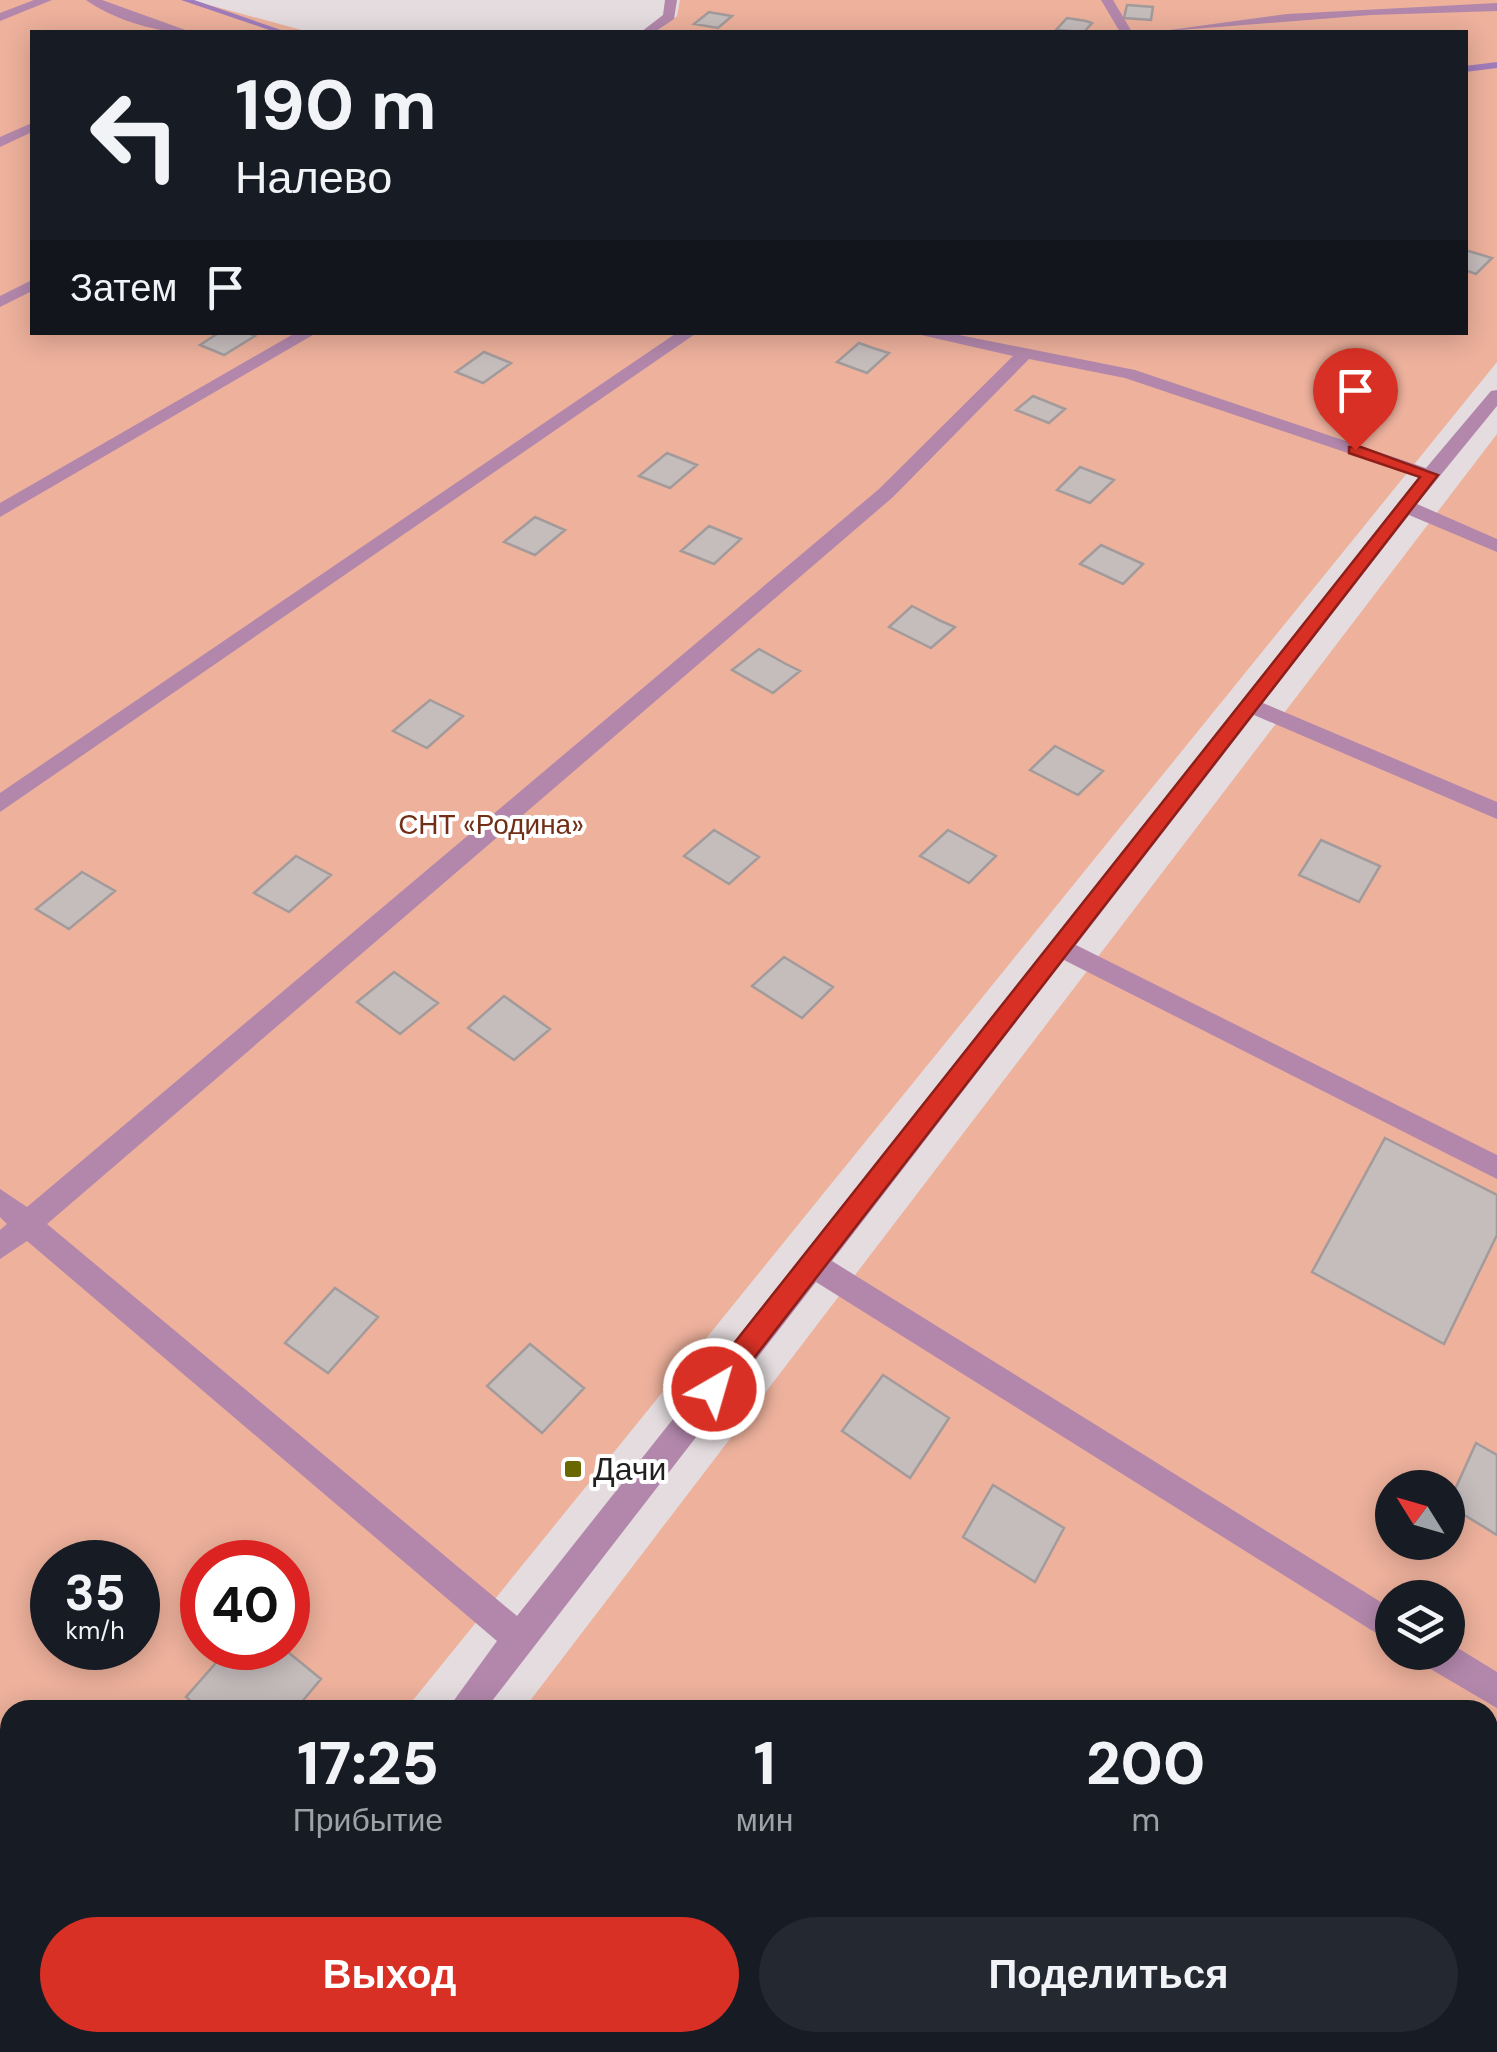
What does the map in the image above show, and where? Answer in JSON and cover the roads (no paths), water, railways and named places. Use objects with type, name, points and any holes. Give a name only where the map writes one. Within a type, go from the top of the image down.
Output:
[{"type":"street","points":[[0,17],[46,0]]},
{"type":"street","points":[[92,0],[178,30]]},
{"type":"street","points":[[649,30],[668,16],[672,0]]},
{"type":"street","points":[[1107,0],[1125,30]]},
{"type":"street","points":[[1175,30],[1390,5],[1497,8]]},
{"type":"street","points":[[0,142],[30,128]]},
{"type":"street","points":[[0,302],[30,287]]},
{"type":"street","points":[[0,511],[305,335]]},
{"type":"street","points":[[0,804],[686,335]]},
{"type":"street","points":[[929,335],[1129,374],[1430,475]]},
{"type":"street","points":[[0,1247],[886,493],[1023,356]]},
{"type":"street","points":[[472,1700],[1430,475],[1497,395]]},
{"type":"street","points":[[1407,508],[1497,546]]},
{"type":"street","points":[[1252,706],[1497,812]]},
{"type":"street","points":[[1061,948],[1497,1168]]},
{"type":"street","points":[[0,1201],[518,1638]]},
{"type":"street","points":[[812,1264],[1375,1617]]},
{"type":"street","points":[[1463,1670],[1497,1691]]},
{"type":"waterway","points":[[185,0],[276,30]]},
{"type":"waterway","points":[[1468,69],[1497,65]]},
{"type":"place","name":"Дачи","points":[[573,1469]]},
{"type":"park label","name":"СНТ «Родина»","points":[[491,824]]}]
